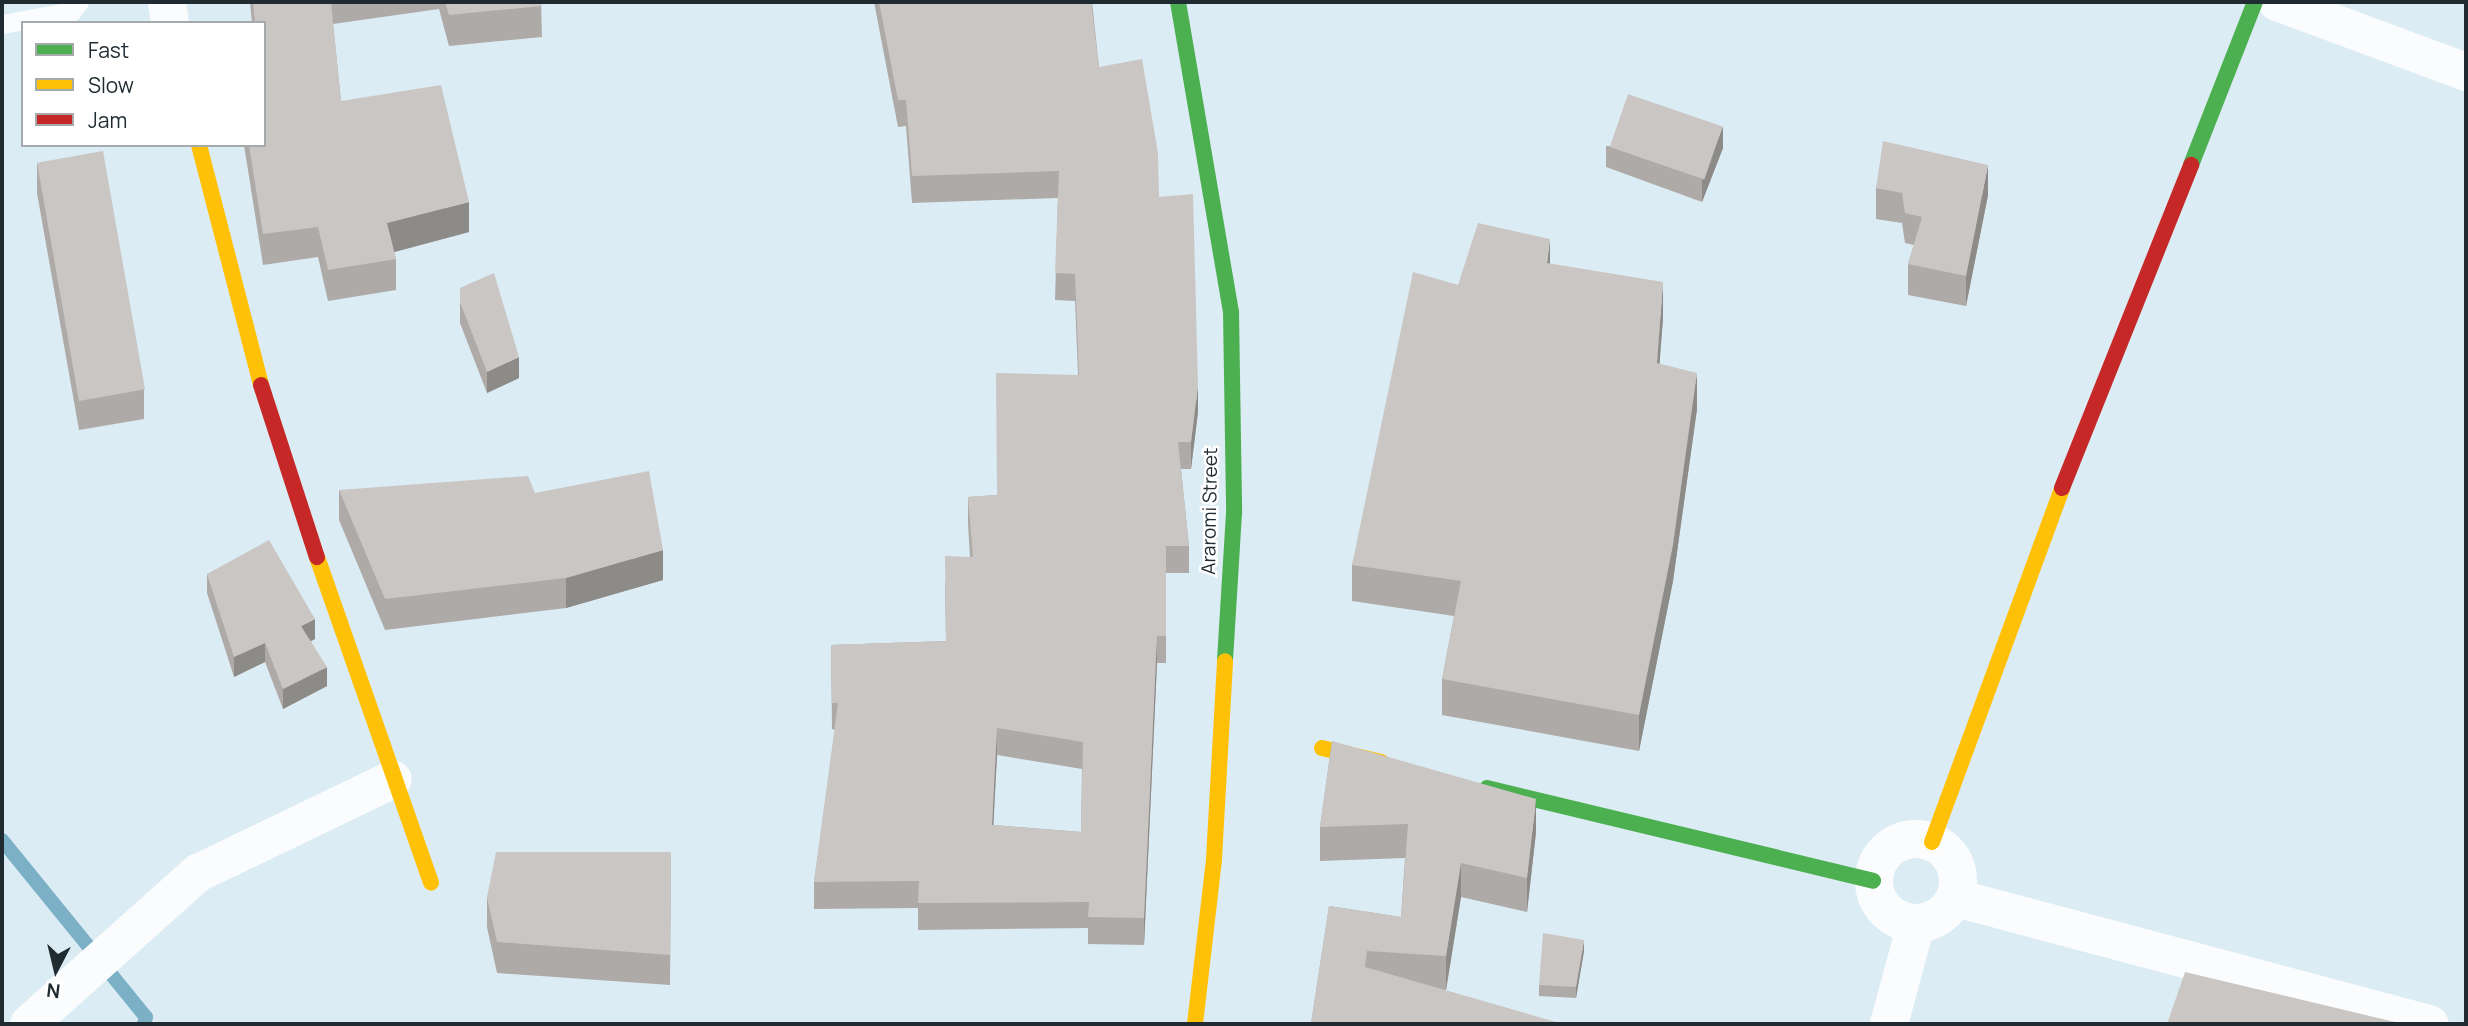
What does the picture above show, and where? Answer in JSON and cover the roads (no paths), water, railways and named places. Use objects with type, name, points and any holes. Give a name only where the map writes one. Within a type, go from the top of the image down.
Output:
[{"type":"street","points":[[167,2],[170,21]]},
{"type":"street","name":"Araromi Street","points":[[1178,2],[1231,326],[1233,527],[1214,859],[1195,1024]]},
{"type":"street","points":[[1932,842],[2047,527],[2255,2]]},
{"type":"street","points":[[2277,2],[2466,72]]},
{"type":"street","points":[[200,147],[269,418],[431,883]]},
{"type":"street","points":[[1322,748],[1403,767]]},
{"type":"street","points":[[29,1024],[198,873],[393,779]]},
{"type":"street","points":[[1470,783],[1873,881]]},
{"type":"street","points":[[1899,842],[1932,842],[1956,865],[1956,898],[1933,921],[1916,924],[1886,911],[1873,881],[1876,864],[1899,842]]},
{"type":"street","points":[[1956,898],[2430,1024]]},
{"type":"street","points":[[1889,1024],[1916,924]]},
{"type":"lane","points":[[2,24],[72,11],[79,2]]},
{"type":"waterway","points":[[2,840],[146,1017],[144,1024]]}]
